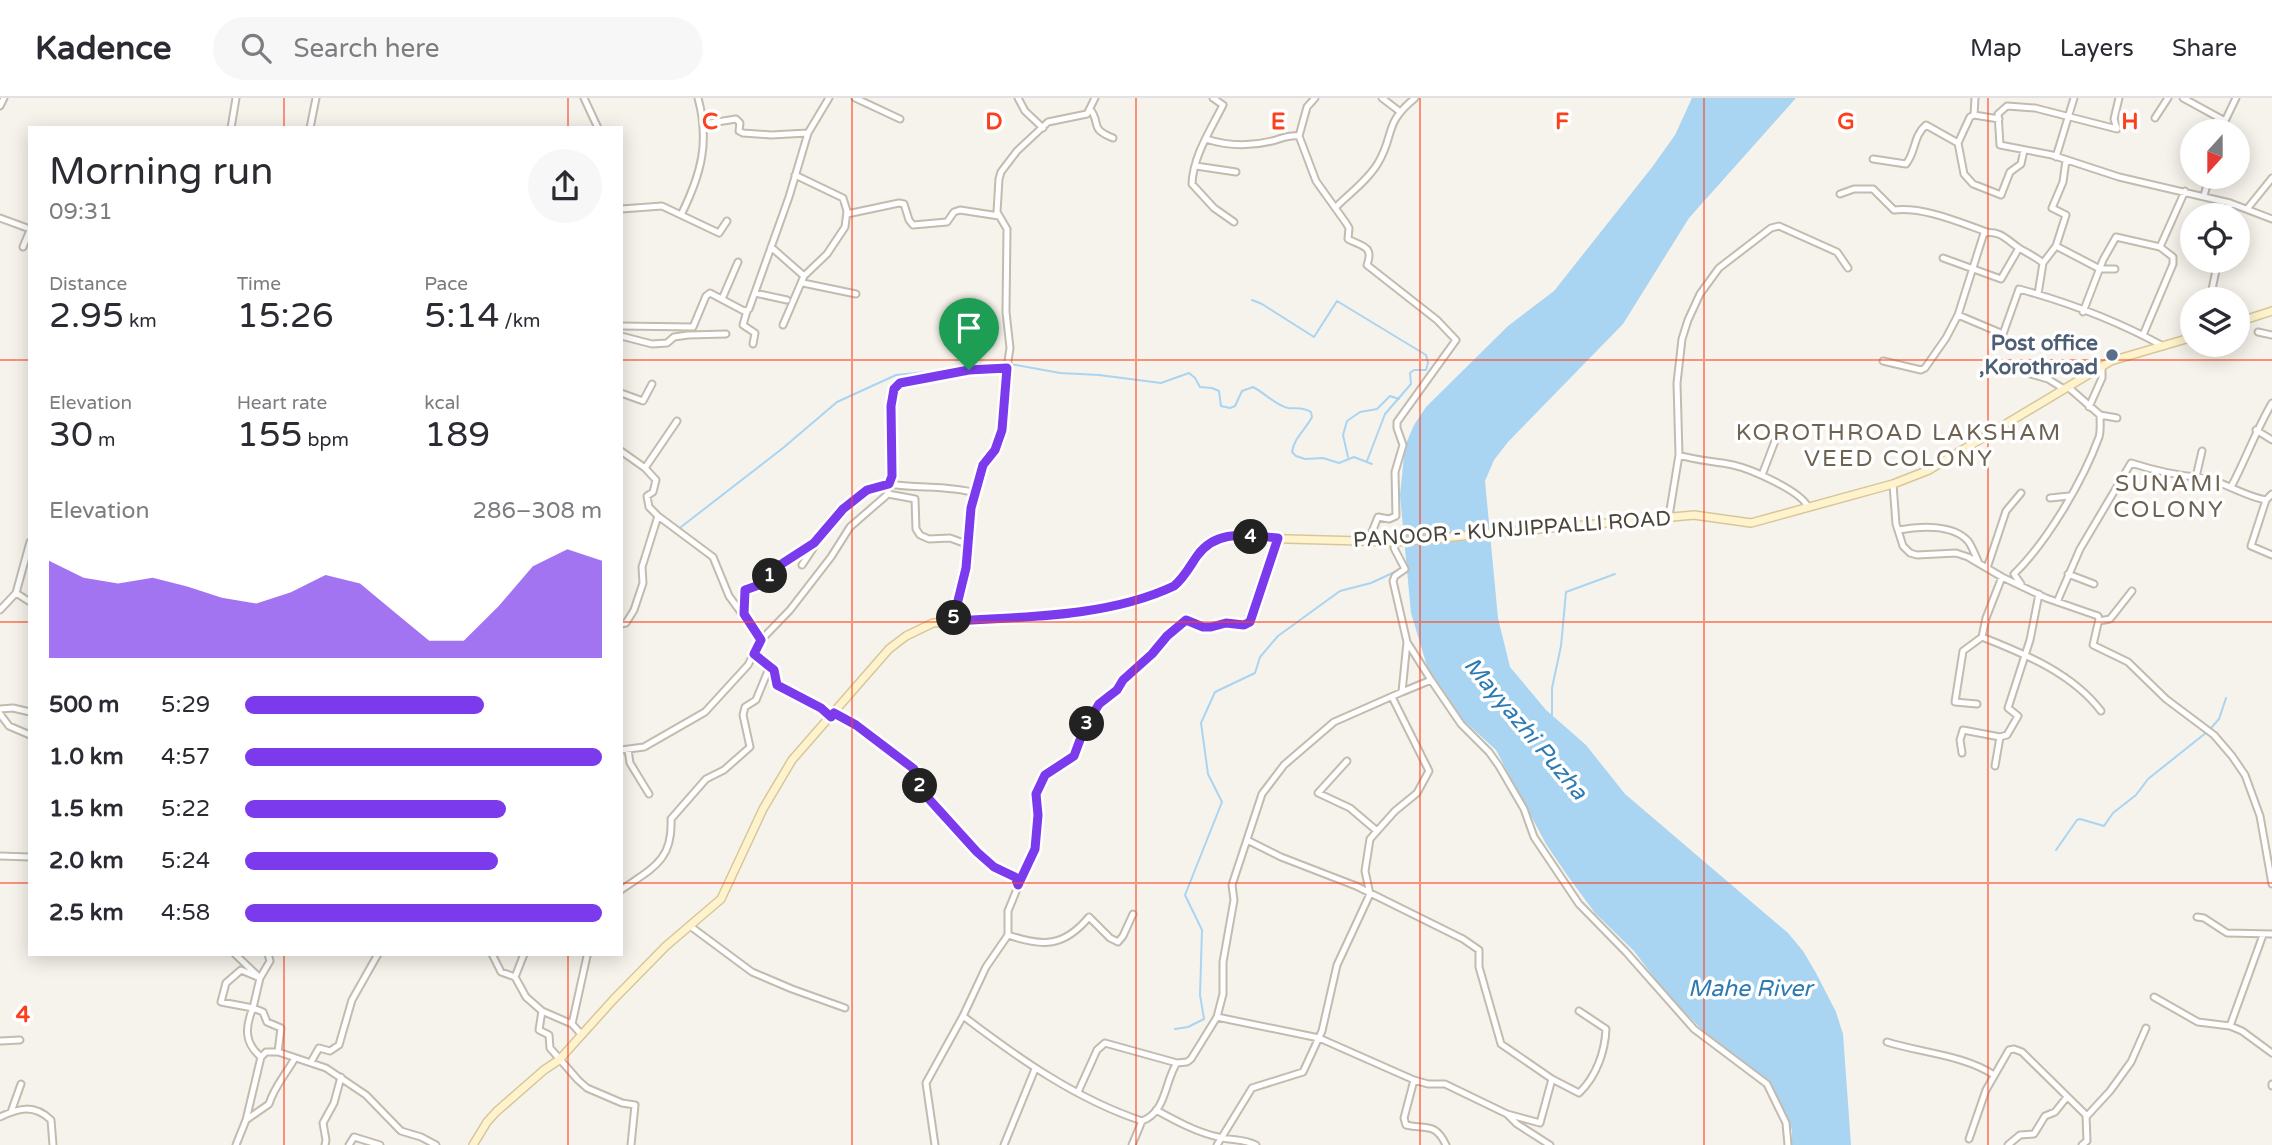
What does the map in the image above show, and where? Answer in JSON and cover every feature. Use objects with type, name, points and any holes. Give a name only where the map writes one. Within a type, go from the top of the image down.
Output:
[{"type":"main road","points":[[2250,319],[2272,311]]},
{"type":"main road","name":"PANOOR - KUNJIPPALLI ROAD","points":[[473,1145],[496,1112],[559,1060],[666,946],[705,915],[725,893],[772,792],[792,761],[889,649],[919,629],[933,623],[1032,617],[1108,607],[1174,586],[1181,581],[1200,552],[1215,539],[1233,535],[1396,542],[1669,516],[1694,515],[1751,523],[1892,484],[1946,462],[2102,366],[2180,341]]},
{"type":"street","points":[[0,106],[4,98]]},
{"type":"street","points":[[231,126],[236,98]]},
{"type":"street","points":[[310,126],[316,98]]},
{"type":"street","points":[[584,98],[597,126]]},
{"type":"street","points":[[681,213],[700,172],[704,124],[698,98]]},
{"type":"street","points":[[752,344],[755,333],[743,324],[808,133],[828,100],[818,98]]},
{"type":"street","points":[[855,98],[900,119]]},
{"type":"street","points":[[1018,98],[1042,128]]},
{"type":"street","points":[[953,621],[964,579],[971,508],[983,465],[1001,437],[1010,348],[1006,312],[1007,229],[999,216],[999,179],[1001,172],[1017,151],[1048,122],[1087,114],[1095,98]]},
{"type":"street","points":[[1213,98],[1223,105],[1210,125],[1192,184],[1214,208],[1234,222]]},
{"type":"street","points":[[1315,98],[1307,107],[1298,136],[1316,181],[1349,228],[1348,239],[1363,245],[1369,251],[1370,259],[1367,265],[1437,320],[1456,340],[1397,422],[1403,445],[1395,472],[1396,516],[1389,519],[1378,517],[1368,541]]},
{"type":"street","points":[[1382,98],[1399,111]]},
{"type":"street","points":[[1336,207],[1378,163],[1399,111],[1415,98]]},
{"type":"street","points":[[1975,98],[1973,115],[1958,143],[1964,174],[1973,184],[2001,194],[2010,172],[2021,164],[2024,150]]},
{"type":"street","points":[[2056,157],[2074,98]]},
{"type":"street","points":[[2119,98],[2114,119],[2117,129],[2035,108],[2007,106],[1998,114],[2000,145],[2230,203]]},
{"type":"street","points":[[2155,118],[2168,98]]},
{"type":"street","points":[[2183,98],[2221,119]]},
{"type":"street","points":[[2226,119],[2236,98]]},
{"type":"street","points":[[1090,109],[1100,132],[1113,138]]},
{"type":"street","points":[[1973,115],[1998,119]]},
{"type":"street","points":[[704,124],[736,119],[743,133],[808,133]]},
{"type":"street","points":[[1873,159],[1906,164],[1912,156],[1918,131],[1926,125],[1958,143]]},
{"type":"street","points":[[1206,139],[1236,146],[1298,136]]},
{"type":"street","points":[[2038,294],[2043,263],[2056,246],[2066,215],[2052,208],[2063,182],[2066,160]]},
{"type":"street","points":[[1196,166],[1236,172]]},
{"type":"street","points":[[783,325],[804,276],[828,254],[845,227],[848,214],[843,198],[794,175]]},
{"type":"street","points":[[2250,205],[2272,178]]},
{"type":"street","points":[[1840,194],[1854,189],[1873,189],[1894,210],[1908,209],[1943,217],[2012,240],[2019,248],[2043,263]]},
{"type":"street","points":[[2204,196],[2206,189]]},
{"type":"street","points":[[2160,247],[2185,191]]},
{"type":"street","points":[[848,214],[899,203],[904,204],[913,225],[947,222],[954,212],[960,210],[999,216]]},
{"type":"street","points":[[623,209],[662,206],[719,233],[727,221]]},
{"type":"street","points":[[2250,210],[2272,219]]},
{"type":"street","points":[[0,218],[28,229]]},
{"type":"street","points":[[1669,516],[1679,455],[1677,383],[1682,339],[1700,294],[1719,268],[1771,228],[1779,226],[1838,252],[1848,268]]},
{"type":"street","points":[[1883,361],[1921,370],[1925,368],[1958,315],[1971,269],[1984,233],[1987,232]]},
{"type":"street","points":[[23,247],[28,235]]},
{"type":"street","points":[[2083,312],[2116,237],[2160,247],[2173,257],[2173,264],[2143,335]]},
{"type":"street","points":[[2056,246],[2100,269],[2115,269]]},
{"type":"street","points":[[771,247],[804,276]]},
{"type":"street","points":[[1943,258],[2001,279],[2019,248]]},
{"type":"street","points":[[722,299],[738,262]]},
{"type":"street","points":[[803,283],[856,293]]},
{"type":"street","points":[[1958,315],[2003,334],[2019,289],[2128,327],[2163,346]]},
{"type":"street","points":[[755,293],[787,300]]},
{"type":"street","points":[[623,326],[693,327],[708,294],[747,311]]},
{"type":"street","points":[[2258,332],[2272,335]]},
{"type":"street","points":[[623,337],[652,344],[667,343],[674,338],[688,335],[726,334]]},
{"type":"street","points":[[888,494],[887,484],[892,476],[892,396],[900,383],[1007,365]]},
{"type":"street","points":[[2089,407],[2102,378],[2102,366]]},
{"type":"street","points":[[2010,368],[2048,379],[2066,388],[2100,415],[2117,418]]},
{"type":"street","points":[[623,394],[643,401],[652,384]]},
{"type":"street","points":[[2231,488],[2246,460],[2256,430],[2272,403]]},
{"type":"street","points":[[2023,587],[2014,575],[2033,556],[2069,496],[2099,435],[2100,415]]},
{"type":"street","points":[[645,468],[677,421]]},
{"type":"street","points":[[2256,430],[2272,440]]},
{"type":"street","points":[[1762,475],[1775,441]]},
{"type":"street","points":[[2196,477],[2202,451]]},
{"type":"street","points":[[623,452],[645,468],[656,480],[653,492],[647,496],[649,507],[713,557],[729,596],[761,640]]},
{"type":"street","points":[[1679,455],[1734,466],[1762,475],[1805,499],[1808,507]]},
{"type":"street","points":[[2057,602],[2068,574],[2131,463],[2161,473],[2196,477],[2266,500]]},
{"type":"street","points":[[744,614],[747,587],[765,583],[780,565],[814,543],[843,509],[867,490],[887,484],[949,487],[975,493]]},
{"type":"street","points":[[1892,484],[1893,505],[1903,546],[1910,553],[1956,553],[2023,587],[2098,616],[2093,645],[2128,662],[2166,699],[2208,730],[2232,756],[2249,786],[2260,817],[2272,884]]},
{"type":"street","points":[[1987,568],[2006,511],[2021,493]]},
{"type":"street","points":[[888,494],[915,499],[916,529],[920,535],[929,539],[950,538],[968,545]]},
{"type":"street","points":[[649,794],[625,750],[645,747],[705,712],[736,680],[761,640],[790,610],[831,557],[850,527],[888,494]]},
{"type":"street","points":[[2272,494],[2266,500],[2251,546],[2272,555]]},
{"type":"street","points":[[2050,498],[2069,496]]},
{"type":"street","points":[[623,624],[634,610],[643,583],[642,567],[658,516]]},
{"type":"street","points":[[1899,530],[1918,527],[1947,530],[1968,540],[1979,563]]},
{"type":"street","points":[[934,1145],[926,1083],[986,967],[1007,935],[1007,911],[1035,849],[1038,815],[1036,794],[1045,775],[1074,756],[1084,729],[1099,704],[1117,690],[1123,680],[1186,620],[1203,627],[1226,623],[1244,625],[1250,622],[1278,538]]},
{"type":"street","points":[[1396,542],[1394,548],[1405,569],[1395,576],[1393,581],[1408,642],[1431,680],[1461,724],[1499,766],[1524,809],[1534,837],[1579,904],[1695,1029],[1767,1084],[1786,1123],[1788,1145]]},
{"type":"street","points":[[802,565],[814,543]]},
{"type":"street","points":[[0,610],[16,593],[28,549]]},
{"type":"street","points":[[2068,574],[2094,584]]},
{"type":"street","points":[[1977,705],[1955,702],[1963,651],[1982,637],[2001,577]]},
{"type":"street","points":[[2099,621],[2110,619],[2132,591]]},
{"type":"street","points":[[16,593],[28,601]]},
{"type":"street","points":[[1962,753],[1963,730],[2000,737],[2007,735],[2018,716],[2008,708],[2030,640],[2039,594]]},
{"type":"street","points":[[1982,637],[2024,653],[2054,669],[2101,711]]},
{"type":"street","points":[[1402,692],[1408,642]]},
{"type":"street","points":[[754,654],[770,666],[775,673],[777,685],[856,725],[914,769],[921,788],[935,807],[977,852],[994,867],[1015,877],[1018,885]]},
{"type":"street","points":[[623,889],[666,854],[672,839],[671,819],[705,779],[724,770],[750,747],[743,715],[745,707],[756,700],[770,666]]},
{"type":"street","points":[[1078,1091],[1097,1050],[1105,1043],[1177,1063],[1191,1059],[1217,1017],[1223,995],[1223,962],[1234,900],[1232,885],[1262,794],[1284,765],[1334,722],[1431,680]]},
{"type":"street","points":[[1217,1145],[1252,1088],[1303,1072],[1322,1031],[1337,965],[1370,894],[1365,870],[1370,839],[1395,811],[1416,793],[1429,772],[1392,697]]},
{"type":"street","points":[[28,712],[13,708],[0,712],[9,726],[28,733]]},
{"type":"street","points":[[1995,766],[2000,737]]},
{"type":"street","points":[[1347,761],[1318,793],[1350,808],[1377,831]]},
{"type":"street","points":[[1247,840],[1370,894],[1463,939],[1479,950],[1479,967],[1501,1044],[1552,1079],[1579,1093],[1599,1064],[1606,1029],[1579,1011]]},
{"type":"street","points":[[0,856],[28,856]]},
{"type":"street","points":[[1007,935],[1026,941],[1055,942],[1074,933],[1089,917],[1110,938],[1118,942],[1133,914]]},
{"type":"street","points":[[2197,917],[2204,918],[2227,933],[2272,934]]},
{"type":"street","points":[[690,926],[752,972],[845,1007]]},
{"type":"street","points":[[2230,1026],[2263,935]]},
{"type":"street","points":[[236,956],[260,978]]},
{"type":"street","points":[[261,1057],[252,1050],[246,1032],[260,978],[270,961],[269,956]]},
{"type":"street","points":[[311,1062],[319,1048],[330,1051],[339,1045],[352,1000],[377,956]]},
{"type":"street","points":[[493,956],[501,972],[515,977],[526,997],[542,1012],[572,1024],[582,1035]]},
{"type":"street","points":[[515,977],[523,956]]},
{"type":"street","points":[[572,1024],[587,956]]},
{"type":"street","points":[[260,978],[241,970],[226,983],[221,1002],[263,1012],[267,1022],[281,1028],[278,1052]]},
{"type":"street","points":[[2154,997],[2198,1022],[2230,1026],[2242,1031],[2272,1053]]},
{"type":"street","points":[[542,1012],[539,1030],[549,1035],[550,1048],[559,1060],[587,1088],[622,1103],[635,1105],[631,1145]]},
{"type":"street","points":[[963,1016],[1035,1069],[1102,1105],[1142,1121]]},
{"type":"street","points":[[1217,1017],[1319,1038],[1414,1080],[1428,1084],[1445,1084],[1507,1114],[1540,1123],[1552,1079]]},
{"type":"street","points":[[2086,1144],[2086,1117],[2110,1091],[2131,1062],[2146,1028]]},
{"type":"street","points":[[0,1041],[20,1040]]},
{"type":"street","points":[[1887,1042],[1963,1059],[1994,1075]]},
{"type":"street","points":[[1969,1139],[1986,1090],[2009,1050],[2014,1049],[2022,1052],[2086,1117]]},
{"type":"street","points":[[236,1145],[246,1119],[261,1057],[266,1052],[278,1052],[326,1068],[366,1095],[401,1131],[436,1145]]},
{"type":"street","points":[[246,1119],[269,1104],[273,1089],[295,1058]]},
{"type":"street","points":[[1132,1145],[1142,1121],[1156,1110],[1177,1063]]},
{"type":"street","points":[[1004,1145],[1035,1069]]},
{"type":"street","points":[[325,1145],[323,1122],[334,1103],[341,1077]]},
{"type":"street","points":[[1414,1080],[1404,1118],[1406,1125],[1430,1127],[1440,1134],[1446,1145]]},
{"type":"street","points":[[10,1112],[21,1084]]},
{"type":"street","points":[[2008,1145],[2020,1135],[2034,1134],[2045,1116],[2055,1112],[2067,1097]]},
{"type":"street","points":[[0,1117],[16,1109],[45,1115],[51,1120],[53,1145]]},
{"type":"street","points":[[1156,1110],[1220,1138],[1242,1139],[1256,1145]]},
{"type":"street","points":[[1507,1114],[1517,1124],[1550,1145]]},
{"type":"street","points":[[349,1145],[354,1137],[380,1145]]},
{"type":"water","name":"Mahe River","points":[[1692,98],[1796,98],[1689,218],[1623,324],[1508,442],[1494,460],[1485,481],[1498,618],[1510,667],[1546,710],[1586,745],[1625,794],[1788,933],[1803,951],[1836,1012],[1843,1034],[1851,1145],[1792,1145],[1792,1130],[1768,1080],[1710,1038],[1665,992],[1634,951],[1595,913],[1546,844],[1496,750],[1462,719],[1427,666],[1411,613],[1400,495],[1405,446],[1414,425],[1426,407],[1508,326],[1554,291],[1653,166],[1675,135]]},
{"type":"waterway","points":[[1252,300],[1314,337],[1337,301],[1426,355],[1426,370],[1414,370],[1410,373],[1411,384],[1385,414],[1367,461]]},
{"type":"waterway","points":[[1010,364],[1060,373],[1161,383],[1189,373],[1200,387],[1219,391],[1221,406],[1230,408],[1235,406],[1242,391],[1253,387],[1283,406],[1311,412],[1312,417],[1293,447],[1292,452],[1296,456],[1305,459],[1323,458],[1339,463],[1354,457],[1372,464]]},
{"type":"waterway","points":[[978,367],[1004,365]]},
{"type":"waterway","points":[[681,527],[783,448],[837,402],[896,375],[966,368]]},
{"type":"waterway","points":[[1348,457],[1343,435],[1347,421],[1360,412],[1377,409],[1390,396],[1399,399]]},
{"type":"waterway","points":[[1175,1029],[1188,1027],[1204,1019],[1200,995],[1202,930],[1185,895],[1222,802],[1208,774],[1201,723],[1215,692],[1255,673],[1260,657],[1278,636],[1340,591],[1371,583],[1399,570]]},
{"type":"waterway","points":[[1552,715],[1552,688],[1561,646],[1566,592],[1615,574]]},
{"type":"waterway","points":[[2211,728],[2219,719],[2226,698]]},
{"type":"waterway","points":[[2056,850],[2077,820],[2104,826],[2113,813],[2136,795],[2148,779],[2207,732]]},
{"type":"place","name":"Post office ,Korothroad","points":[[2112,355]]},
{"type":"district","name":"KOROTHROAD LAKSHAM VEED COLONY","points":[[1899,445]]},
{"type":"district","name":"SUNAMI COLONY","points":[[2169,496]]},
{"type":"route","points":[[1007,368],[1007,382],[1001,437],[983,465],[971,508],[966,568],[953,621],[1032,617],[1108,607],[1174,586],[1181,581],[1200,552],[1215,539],[1233,535],[1278,538],[1250,622],[1244,625],[1226,623],[1203,627],[1186,620],[1123,680],[1117,690],[1099,704],[1084,729],[1074,756],[1045,775],[1036,794],[1038,815],[1035,849],[1018,885],[1015,877],[994,867],[977,852],[935,807],[921,788],[914,769],[902,759],[856,725],[834,713],[831,717],[821,708],[777,685],[774,670],[754,654],[761,640],[744,614],[747,587],[765,583],[780,565],[814,543],[843,509],[867,490],[889,484],[892,476],[891,406],[894,389],[900,383],[969,370],[1007,368]]},
{"type":"water label","name":"Mayyazhi Puzha","points":[[1526,728]]}]
